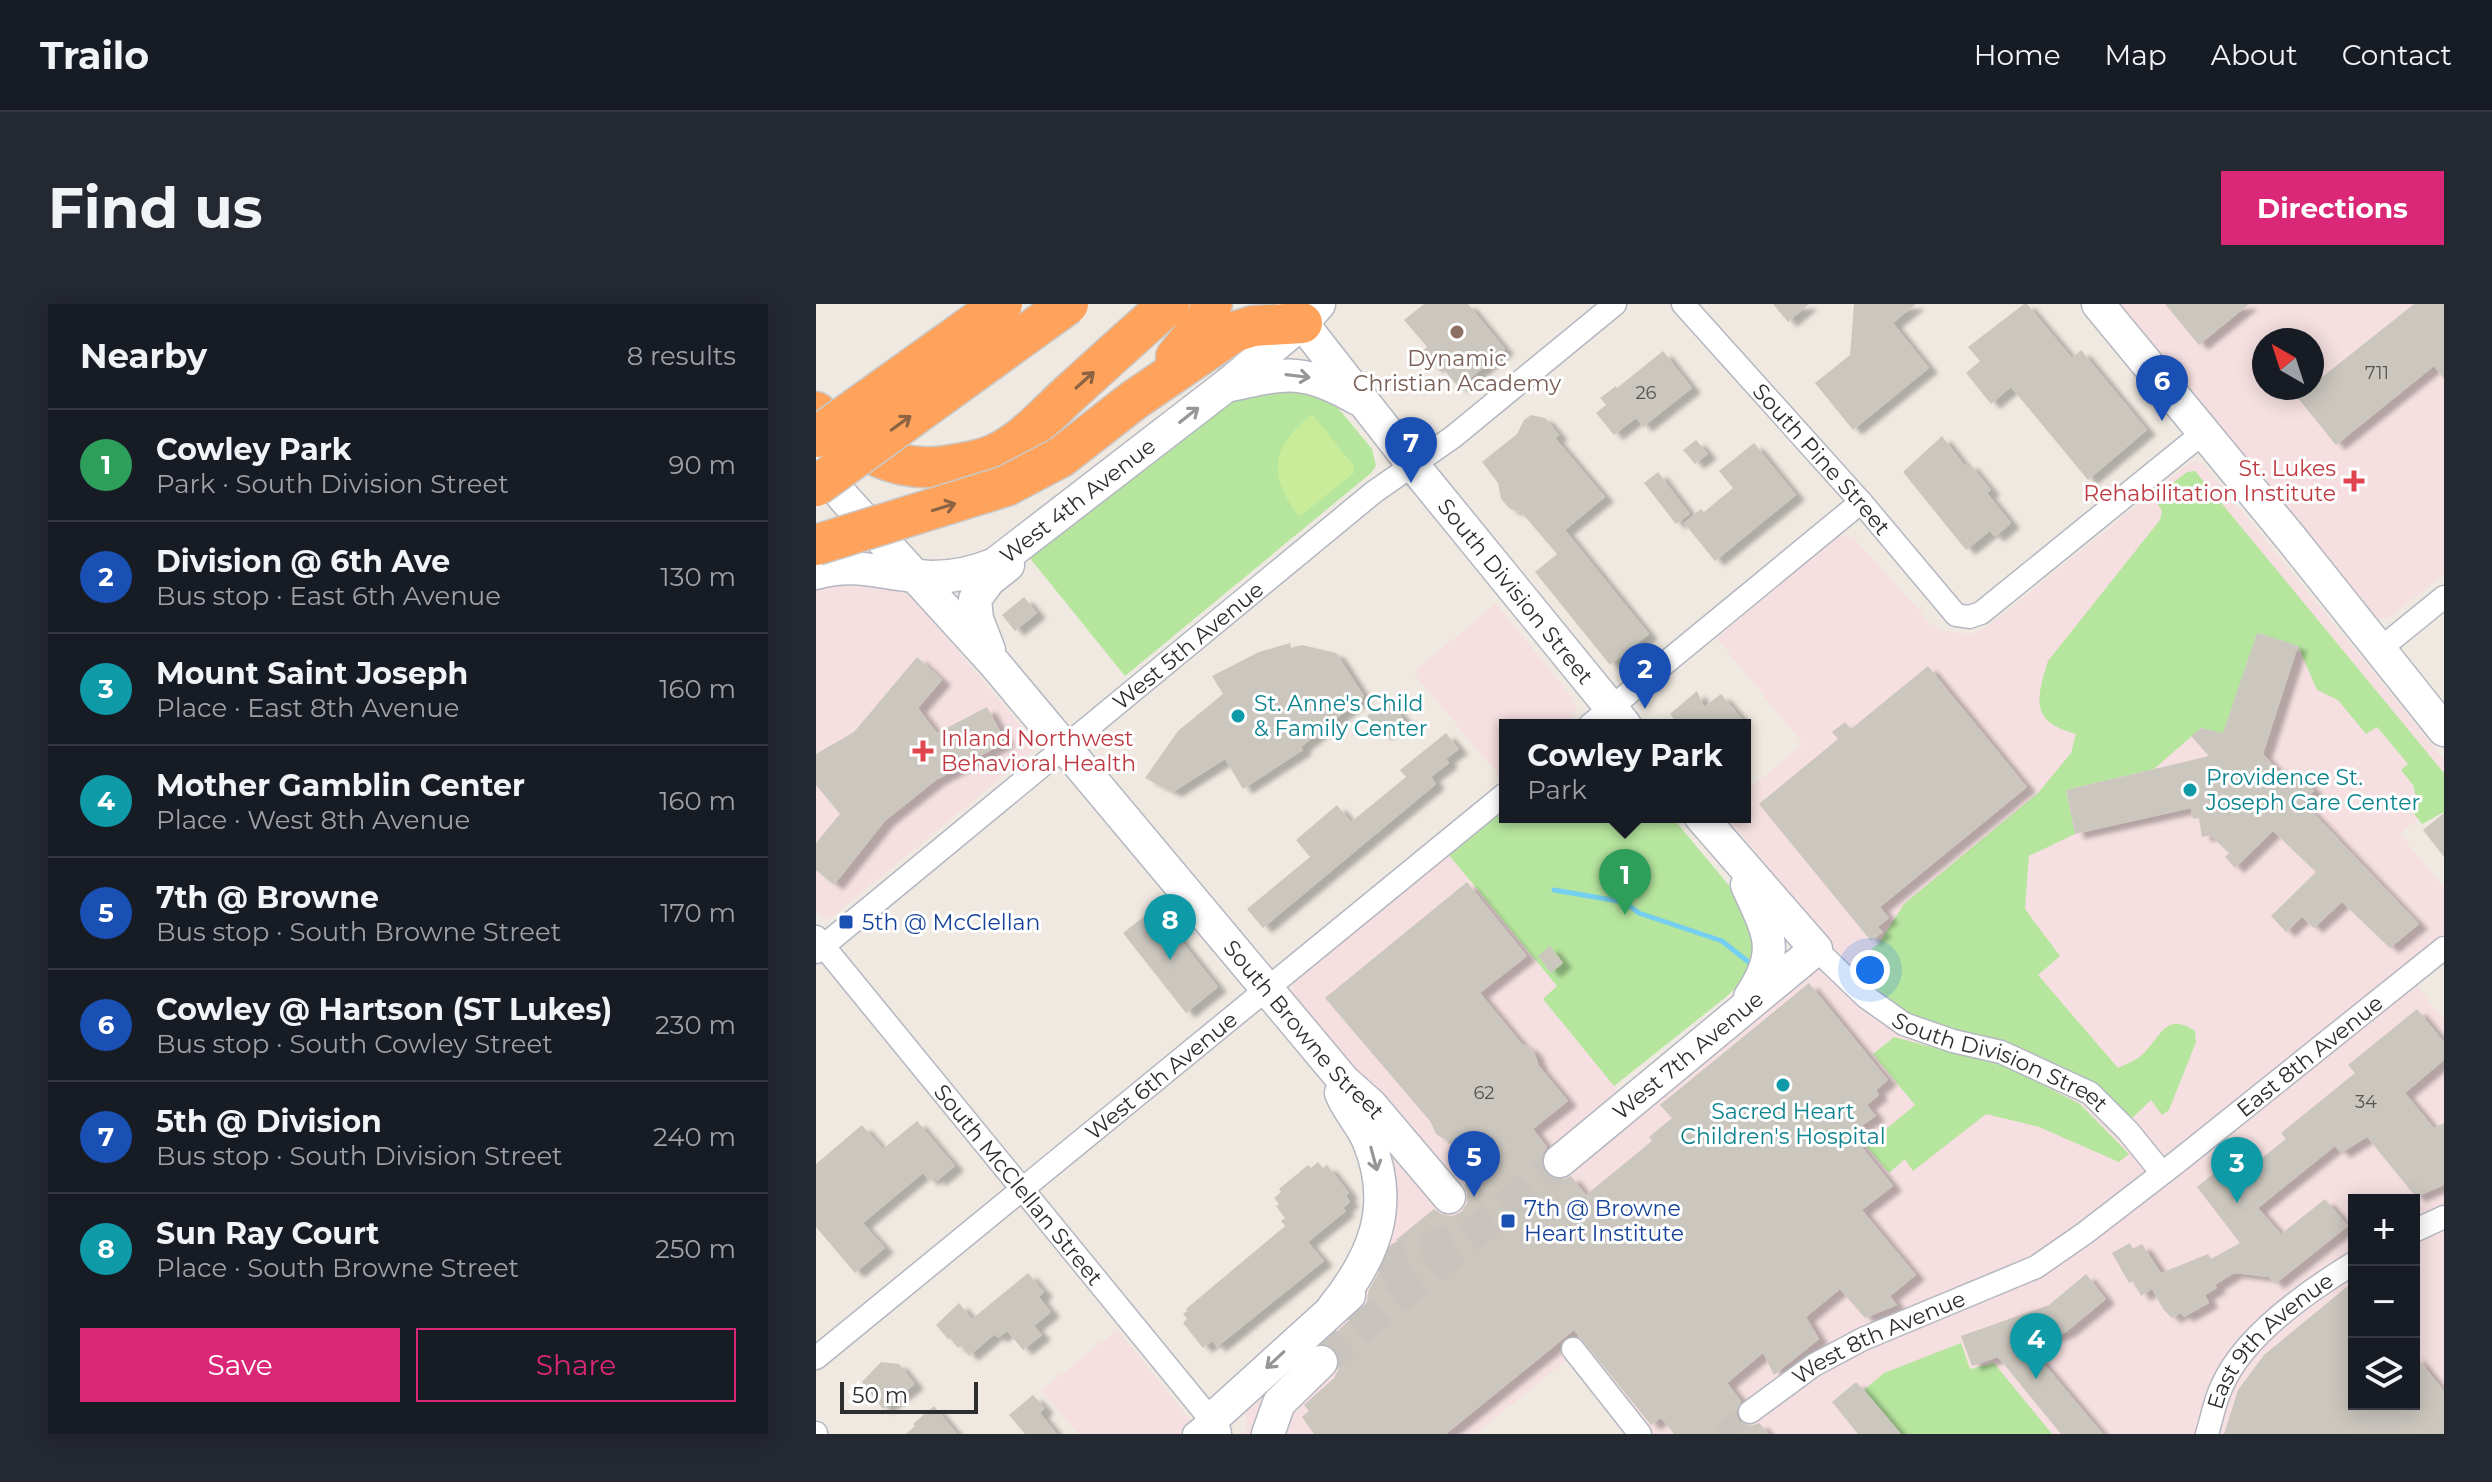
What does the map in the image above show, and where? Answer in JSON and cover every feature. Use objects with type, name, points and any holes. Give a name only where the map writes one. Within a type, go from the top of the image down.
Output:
[{"type":"highway","points":[[816,437],[1002,304]]},
{"type":"highway","points":[[830,492],[1068,304]]},
{"type":"highway","points":[[816,412],[869,453],[909,468],[938,468],[993,455],[1027,432],[1169,304]]},
{"type":"highway","points":[[1134,400],[1184,349],[1205,321],[1212,304]]},
{"type":"highway","points":[[816,545],[1006,486],[1061,457],[1134,400],[1234,332],[1305,310]]},
{"type":"street","name":"West 5th Avenue","points":[[818,945],[1374,492],[1453,437],[1615,304]]},
{"type":"street","name":"South Pine Street","points":[[1683,304],[1861,502],[1956,615],[1969,617],[1981,613],[2204,432]]},
{"type":"street","points":[[2098,304],[2444,730]]},
{"type":"street","name":"South Division Street","points":[[1305,310],[1364,403],[1609,719]]},
{"type":"street","name":"West 4th Avenue","points":[[816,573],[833,568],[955,577],[995,564],[1227,385],[1305,310]]},
{"type":"street","points":[[1227,385],[1287,374],[1314,378],[1364,403]]},
{"type":"street","name":"South Browne Street","points":[[816,463],[830,492],[914,576],[995,664],[1329,1064],[1392,1129],[1449,1197]]},
{"type":"street","points":[[830,492],[905,546],[936,557],[963,560],[982,557],[1038,531]]},
{"type":"street","points":[[1609,719],[1861,502]]},
{"type":"street","points":[[995,664],[977,619],[975,599],[989,580],[1028,548],[1038,531]]},
{"type":"street","points":[[2380,649],[2444,597]]},
{"type":"street","name":"West 6th Avenue","points":[[816,1358],[1499,799]]},
{"type":"street","name":"South Division Street","points":[[1706,823],[1816,949],[1866,997],[1904,1024],[1953,1041],[2001,1052],[2090,1093],[2128,1131],[2162,1173]]},
{"type":"street","points":[[1735,859],[1770,943],[1763,977],[1741,1010]]},
{"type":"street","name":"South McClellan Street","points":[[818,945],[1024,1189],[1207,1429]]},
{"type":"street","name":"East 8th Avenue","points":[[2018,1276],[2085,1233],[2444,948]]},
{"type":"street","name":"West 7th Avenue","points":[[1560,1161],[1816,949]]},
{"type":"street","points":[[1329,1064],[1345,1103],[1368,1139],[1380,1193],[1373,1245],[1350,1287],[1333,1308]]},
{"type":"street","points":[[2420,1228],[2444,1217]]},
{"type":"street","name":"East 9th Avenue","points":[[2207,1434],[2222,1385],[2244,1352],[2298,1301],[2350,1266]]},
{"type":"street","points":[[1207,1429],[1333,1308],[1379,1271]]},
{"type":"street","name":"West 8th Avenue","points":[[1750,1412],[1814,1365],[1852,1344],[2018,1276]]},
{"type":"street","points":[[1573,1349],[1640,1434]]},
{"type":"street","points":[[1268,1432],[1279,1403],[1321,1362]]},
{"type":"shaded area","name":"St. Lukes Rehabilitation Institute","points":[[2121,304],[2444,304],[2444,574],[2390,617],[2380,619],[2374,616]]},
{"type":"shaded area","points":[[2196,461],[2203,464],[2444,759],[2444,798],[2400,834],[2444,888],[2444,934],[2402,968],[2444,1020],[2444,1434],[1630,1434],[1569,1358],[1475,1434],[1245,1434],[1246,1411],[1256,1392],[1391,1211],[1293,999],[1292,984],[1449,855],[1558,987],[1543,1000],[1636,1112],[1835,949],[1732,823],[1751,823],[1751,787],[1803,744],[1717,638],[1837,537],[1846,535],[1854,538],[1931,624],[1941,631],[1970,634],[1986,628],[2189,463]]},
{"type":"shaded area","name":"Inland Northwest Behavioral Health","points":[[816,583],[879,585],[899,590],[913,598],[1031,738],[1033,747],[1029,755],[833,916],[826,918],[816,912]]},
{"type":"shaded area","points":[[1496,604],[1573,699],[1576,708],[1570,719],[1499,719],[1499,776],[1413,672]]},
{"type":"shaded area","points":[[1117,1330],[1201,1434],[1078,1434],[1042,1390]]},
{"type":"green space","points":[[1278,381],[1333,402],[1372,449],[1376,466],[1125,676],[1029,557],[1240,394]]},
{"type":"green space","points":[[1312,414],[1354,466],[1354,473],[1299,517],[1282,487],[1278,462],[1288,438]]},
{"type":"green space","points":[[2195,471],[2444,773],[2444,812],[2422,824],[2409,807],[2417,801],[2413,785],[2401,770],[2408,764],[2377,727],[2366,734],[2338,700],[2317,690],[2298,646],[2258,633],[2223,733],[2201,728],[2154,769],[2066,790],[2075,834],[2029,856],[2025,909],[2060,956],[2038,975],[2118,1068],[2142,1055],[2171,1025],[2186,1026],[2195,1031],[2196,1042],[2169,1110],[2162,1115],[2151,1100],[2130,1120],[2086,1084],[2041,1058],[1906,1016],[1881,1000],[1847,969],[1879,943],[1904,904],[2038,793],[2071,753],[2076,734],[2051,723],[2040,708],[2039,698],[2048,661],[2160,520],[2162,511],[2154,498],[2187,472]]},
{"type":"green space","points":[[1499,814],[1499,823],[1677,823],[1758,924],[1749,975],[1614,1086],[1543,999],[1557,986],[1449,855]]},
{"type":"green space","points":[[1894,1037],[2008,1067],[2080,1104],[2129,1154],[2119,1162],[2039,1127],[1986,1114],[1913,1171],[1905,1159],[1889,1173],[1866,1146],[1915,1105],[1873,1054]]},
{"type":"green space","points":[[1961,1343],[1970,1369],[1994,1363],[2052,1434],[1901,1434],[1864,1390],[1884,1373]]},
{"type":"building","points":[[1424,304],[1468,304],[1505,349],[1459,388],[1439,364],[1434,368],[1421,352],[1427,347],[1404,320]]},
{"type":"building","points":[[1773,304],[1809,304],[1788,322]]},
{"type":"building","points":[[1854,304],[1916,304],[1893,323],[1929,368],[1853,430],[1815,383],[1850,355]]},
{"type":"building","points":[[2024,304],[2072,358],[2081,350],[2147,430],[2088,480],[2011,387],[1991,404],[1966,373],[1980,361],[1968,347]]},
{"type":"building","points":[[2165,304],[2249,304],[2199,345]]},
{"type":"building","points":[[2414,304],[2444,304],[2444,379],[2434,366],[2336,445],[2299,400],[2324,400],[2324,376]]},
{"type":"building","points":[[1663,351],[1692,388],[1643,427],[1636,418],[1614,435],[1596,413],[1606,405],[1600,398]]},
{"type":"building","points":[[1531,415],[1545,418],[1559,435],[1555,438],[1605,497],[1565,530],[1649,634],[1610,665],[1535,572],[1557,554],[1521,512],[1510,509],[1501,499],[1498,483],[1482,462],[1517,434],[1524,420]]},
{"type":"building","points":[[1942,436],[1965,466],[1969,463],[1991,490],[1987,493],[2011,523],[1995,537],[1990,531],[1966,550],[1903,472]]},
{"type":"building","points":[[1696,440],[1708,454],[1695,464],[1683,450]]},
{"type":"building","points":[[1754,443],[1796,495],[1715,561],[1684,523],[1701,509],[1704,512],[1733,488],[1719,471]]},
{"type":"building","points":[[1658,472],[1690,514],[1676,524],[1644,483]]},
{"type":"building","points":[[1024,597],[1037,613],[1015,631],[1002,615]]},
{"type":"building","name":"Providence St. Joseph Care Center","points":[[2257,633],[2298,646],[2263,754],[2284,777],[2293,770],[2304,778],[2314,791],[2303,802],[2419,924],[2390,948],[2342,902],[2314,928],[2302,917],[2286,932],[2271,916],[2316,872],[2273,831],[2235,868],[2225,857],[2229,853],[2210,835],[2202,837],[2199,818],[2193,819],[2191,808],[2075,834],[2066,790],[2209,756],[2191,736],[2201,728],[2223,733]]},
{"type":"building","name":"St. Anne's Child & Family Center","points":[[1290,643],[1291,648],[1302,645],[1336,653],[1364,696],[1301,747],[1303,750],[1243,789],[1225,759],[1173,792],[1145,778],[1178,731],[1223,694],[1212,676],[1259,652]]},
{"type":"building","points":[[917,657],[942,680],[918,708],[937,733],[987,707],[1006,742],[936,780],[885,821],[834,885],[816,870],[816,843],[840,814],[816,785],[816,754],[854,732]]},
{"type":"building","points":[[1928,666],[2027,787],[1880,907],[1889,918],[1878,927],[1883,932],[1871,941],[1759,804],[1838,739],[1832,732],[1845,722],[1851,729]]},
{"type":"building","points":[[1697,691],[1704,707],[1721,694],[1742,719],[1674,719],[1670,714]]},
{"type":"building","points":[[1387,699],[1403,718],[1383,735],[1367,716]]},
{"type":"building","points":[[1446,733],[1459,749],[1446,759],[1449,763],[1431,777],[1436,784],[1263,928],[1247,909],[1310,857],[1296,840],[1337,805],[1351,822],[1406,777],[1400,770]]},
{"type":"building","points":[[2444,813],[2444,857],[2423,830]]},
{"type":"building","points":[[1467,882],[1527,956],[1480,993],[1522,1044],[1534,1052],[1539,1066],[1568,1101],[1533,1129],[1547,1147],[1542,1155],[1542,1165],[1553,1178],[1562,1180],[1571,1176],[1586,1195],[1652,1141],[1649,1137],[1672,1118],[1660,1105],[1809,983],[1888,1080],[1876,1090],[1879,1095],[1867,1105],[1876,1116],[1851,1133],[1893,1186],[1862,1210],[1916,1275],[1890,1296],[1897,1305],[1865,1318],[1840,1289],[1806,1317],[1819,1339],[1774,1375],[1763,1353],[1727,1383],[1741,1401],[1736,1413],[1739,1421],[1751,1426],[1759,1423],[1769,1434],[1674,1434],[1661,1418],[1651,1425],[1574,1330],[1446,1434],[1314,1434],[1302,1417],[1309,1411],[1304,1405],[1334,1378],[1339,1368],[1340,1358],[1335,1349],[1324,1344],[1367,1302],[1368,1292],[1388,1255],[1400,1245],[1396,1240],[1434,1209],[1452,1216],[1461,1212],[1467,1203],[1464,1185],[1476,1176],[1446,1140],[1436,1134],[1430,1121],[1325,998]]},
{"type":"building","points":[[1155,908],[1218,987],[1186,1013],[1123,933]]},
{"type":"building","points":[[1550,946],[1563,963],[1551,973],[1538,956]]},
{"type":"building","points":[[2417,1009],[2444,1042],[2444,1060],[2405,1093],[2434,1128],[2444,1123],[2444,1185],[2420,1195],[2414,1194],[2367,1137],[2341,1153],[2335,1146],[2258,1208],[2281,1234],[2325,1199],[2348,1226],[2275,1284],[2269,1277],[2234,1273],[2205,1295],[2209,1303],[2184,1317],[2181,1313],[2172,1318],[2152,1289],[2141,1296],[2133,1281],[2129,1283],[2112,1253],[2130,1243],[2133,1249],[2142,1244],[2161,1273],[2208,1254],[2211,1259],[2240,1243],[2197,1187],[2223,1166],[2234,1180],[2286,1139],[2281,1133],[2355,1073],[2348,1065]]},
{"type":"building","points":[[917,1121],[955,1166],[937,1181],[934,1177],[929,1181],[923,1173],[863,1223],[885,1248],[855,1273],[816,1227],[816,1164],[862,1125],[883,1149]]},
{"type":"building","points":[[1318,1162],[1323,1168],[1327,1165],[1349,1193],[1346,1196],[1350,1202],[1343,1208],[1346,1211],[1308,1242],[1324,1261],[1217,1347],[1212,1341],[1203,1348],[1183,1323],[1187,1319],[1183,1314],[1186,1309],[1285,1226],[1281,1221],[1285,1218],[1274,1198],[1281,1192],[1279,1189],[1308,1165],[1311,1168]]},
{"type":"building","points":[[1028,1273],[1044,1292],[1039,1297],[1051,1312],[1034,1326],[1042,1335],[1023,1350],[1007,1331],[998,1338],[995,1334],[969,1356],[936,1325],[959,1303],[972,1319]]},
{"type":"building","points":[[2086,1274],[2106,1299],[2066,1332],[2029,1346],[2103,1434],[2061,1434],[1998,1357],[1972,1366],[1961,1336],[2049,1305]]},
{"type":"building","points":[[2348,1286],[2348,1410],[2420,1410],[2420,1361],[2444,1391],[2444,1434],[2224,1434],[2238,1390],[2264,1355]]},
{"type":"building","points":[[881,1362],[899,1364],[915,1384],[883,1409],[862,1382]]},
{"type":"building","points":[[1856,1382],[1901,1434],[1858,1434],[1832,1402]]},
{"type":"building","points":[[1033,1395],[1045,1408],[1040,1413],[1057,1434],[1025,1434],[1009,1415]]},
{"type":"building","points":[[934,1406],[957,1434],[906,1434],[915,1426],[913,1424]]},
{"type":"waterway","points":[[1554,890],[1624,902],[1639,913],[1722,941],[1751,964]]},
{"type":"tunnel","points":[[1321,1362],[1560,1161]]},
{"type":"tunnel","points":[[1379,1271],[1402,1257],[1458,1238]]},
{"type":"tunnel","points":[[1722,1434],[1750,1412]]},
{"type":"place","name":"Dynamic Christian Academy","points":[[1457,332]]},
{"type":"place","name":"Cowley @ Hartson (ST Lukes)","points":[[2162,421]]},
{"type":"place","name":"St. Lukes Rehabilitation Institute","points":[[2354,481]]},
{"type":"place","name":"5th @ Division","points":[[1411,483]]},
{"type":"place","name":"Division @ 6th Ave","points":[[1645,709]]},
{"type":"place","name":"St. Anne's Child & Family Center","points":[[1238,716]]},
{"type":"place","name":"Inland Northwest Behavioral Health","points":[[923,751]]},
{"type":"place","name":"Providence St. Joseph Care Center","points":[[2190,790]]},
{"type":"place","name":"Cowley Park","points":[[1625,915]]},
{"type":"place","name":"5th @ McClellan","points":[[846,922]]},
{"type":"place","name":"Sun Ray Court","points":[[1170,960]]},
{"type":"place","name":"Sacred Heart Children's Hospital","points":[[1783,1085]]},
{"type":"place","name":"7th @ Browne","points":[[1474,1197]]},
{"type":"place","name":"Mount Saint Joseph","points":[[2237,1203]]},
{"type":"place","name":"7th @ Browne Heart Institute","points":[[1508,1221]]},
{"type":"place","name":"Mother Gamblin Center","points":[[2036,1379]]}]
